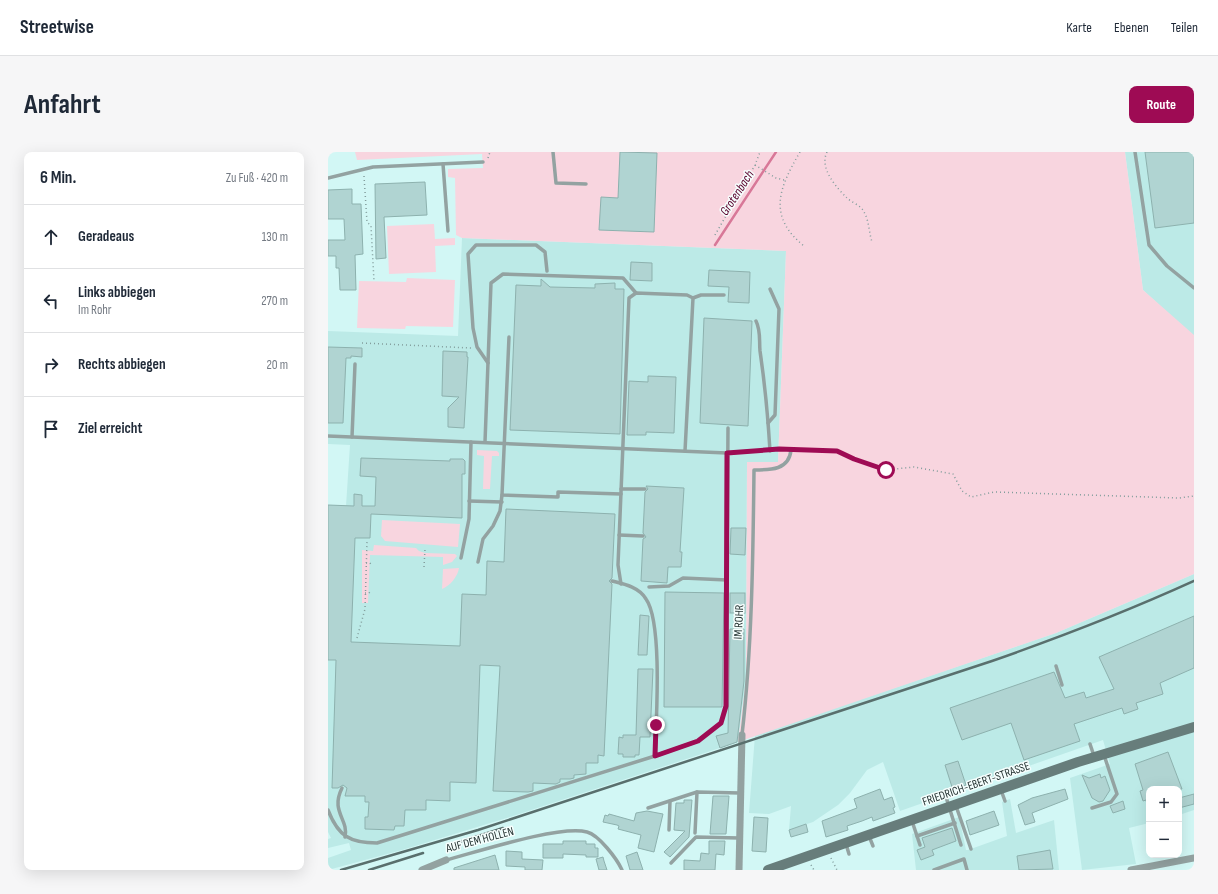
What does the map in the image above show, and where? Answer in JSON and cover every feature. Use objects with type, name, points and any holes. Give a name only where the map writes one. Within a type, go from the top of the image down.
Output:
[{"type":"street","name":"FRIEDRICH-EBERT-STRASSE","points":[[773,869],[1099,755],[1194,727]]},
{"type":"street","name":"IM ROHR","points":[[739,870],[742,735]]},
{"type":"street","points":[[1131,870],[1194,858]]},
{"type":"street","name":"AUF DEM HOLLEN","points":[[422,870],[446,860]]},
{"type":"lane","points":[[553,152],[556,183],[586,184]]},
{"type":"lane","points":[[1135,152],[1149,245],[1167,266],[1194,288]]},
{"type":"lane","points":[[328,178],[373,167],[483,162]]},
{"type":"lane","points":[[443,164],[448,231]]},
{"type":"lane","points":[[489,364],[477,347],[468,269],[468,254],[476,245],[536,245],[545,252],[547,271]]},
{"type":"lane","points":[[485,442],[491,283],[503,274],[623,278],[636,293]]},
{"type":"lane","points":[[768,423],[775,415],[779,309],[770,289]]},
{"type":"lane","points":[[621,584],[618,564],[629,298],[636,293],[687,295],[693,298],[701,295],[724,295]]},
{"type":"lane","points":[[684,451],[693,298]]},
{"type":"lane","points":[[756,321],[760,330],[759,341],[770,451]]},
{"type":"lane","points":[[478,562],[483,539],[493,526],[500,511],[502,502],[509,337]]},
{"type":"lane","points":[[352,437],[355,364]]},
{"type":"lane","name":"IM ROHR","points":[[345,837],[361,843],[377,843],[655,756],[698,741],[721,723],[726,706],[728,428]]},
{"type":"lane","points":[[328,436],[727,453],[770,451],[779,449]]},
{"type":"lane","points":[[461,558],[469,519],[471,442]]},
{"type":"lane","name":"IM ROHR","points":[[742,735],[748,681],[752,593],[754,470],[772,470],[786,464],[790,458],[791,450]]},
{"type":"lane","points":[[622,488],[645,489]]},
{"type":"lane","points":[[502,495],[558,497],[558,492],[621,494]]},
{"type":"lane","points":[[470,501],[502,502]]},
{"type":"lane","points":[[620,535],[643,536]]},
{"type":"lane","points":[[649,587],[669,586],[683,578],[726,580]]},
{"type":"lane","points":[[612,581],[630,586],[646,598],[654,615],[656,650],[655,756]]},
{"type":"lane","points":[[1056,666],[1062,684]]},
{"type":"lane","points":[[1090,744],[1099,755],[1117,794],[1116,798],[1111,802],[1092,808]]},
{"type":"lane","points":[[342,788],[337,799],[340,817],[347,830],[345,837]]},
{"type":"lane","points":[[1000,789],[1004,801]]},
{"type":"lane","points":[[648,808],[698,792],[740,793]]},
{"type":"lane","points":[[695,833],[698,792]]},
{"type":"lane","points":[[946,797],[953,806],[971,849]]},
{"type":"lane","points":[[669,830],[670,801]]},
{"type":"lane","points":[[953,806],[955,823],[961,845]]},
{"type":"lane","points":[[328,810],[334,825],[345,837]]},
{"type":"lane","points":[[912,820],[920,845]]},
{"type":"lane","points":[[917,836],[955,823]]},
{"type":"lane","name":"AUF DEM HOLLEN","points":[[446,860],[544,835],[588,832],[601,841],[622,870]]},
{"type":"lane","points":[[869,835],[873,846]]},
{"type":"lane","points":[[671,863],[696,837],[739,838]]},
{"type":"lane","points":[[845,843],[849,854]]},
{"type":"lane","points":[[934,870],[964,859],[967,870]]},
{"type":"path","points":[[715,235],[755,165],[760,152]]},
{"type":"path","points":[[800,152],[784,180],[779,203],[786,228],[804,246]]},
{"type":"path","points":[[827,152],[825,156],[825,166],[827,172],[847,198],[864,212],[872,242]]},
{"type":"path","points":[[755,165],[769,174],[784,180]]},
{"type":"path","points":[[361,171],[366,179],[367,222],[371,226],[374,281]]},
{"type":"path","points":[[362,343],[465,349],[477,347]]},
{"type":"path","points":[[791,450],[837,451],[854,459],[886,470],[914,467],[952,474],[962,491],[971,497],[994,492],[1178,498],[1194,496]]},
{"type":"path","points":[[357,638],[365,609],[367,542]]},
{"type":"path","points":[[424,549],[424,567]]},
{"type":"path","points":[[366,563],[370,563],[372,566]]},
{"type":"path","points":[[366,594],[369,594],[371,591]]},
{"type":"path","points":[[827,850],[837,870]]},
{"type":"shaded area","points":[[355,152],[1125,152],[1143,290],[1194,335],[1194,574],[1056,633],[738,742],[746,680],[747,462],[778,462],[786,251],[462,238],[456,235],[455,178],[448,177],[448,169],[483,168],[482,154],[357,160]]},
{"type":"shaded area","points":[[1125,152],[1194,152],[1194,337],[1143,290]]},
{"type":"shaded area","points":[[434,224],[435,239],[455,238],[455,245],[435,246],[436,272],[389,274],[387,226]]},
{"type":"shaded area","points":[[462,238],[786,251],[778,462],[747,462],[746,680],[738,742],[510,817],[402,850],[328,870],[328,858],[351,850],[349,843],[328,848],[328,839],[331,838],[328,832],[328,505],[346,506],[350,445],[328,444],[328,331],[458,336]]},
{"type":"shaded area","points":[[407,278],[455,280],[453,327],[406,326],[405,329],[357,328],[359,281],[406,282]]},
{"type":"shaded area","points":[[477,450],[497,451],[499,453],[499,456],[492,456],[490,489],[483,489],[484,456],[477,455]]},
{"type":"shaded area","points":[[382,520],[460,524],[458,547],[385,541],[381,536]]},
{"type":"shaded area","points":[[374,545],[416,548],[425,553],[455,554],[457,556],[452,562],[443,565],[443,557],[370,555],[368,603],[362,603],[362,550],[373,551]]},
{"type":"shaded area","points":[[459,568],[453,580],[448,586],[442,589],[443,569]]},
{"type":"shaded area","points":[[1194,574],[1194,810],[1182,814],[1182,786],[1146,786],[1146,824],[1129,828],[1136,864],[1082,870],[1070,778],[1110,764],[1103,740],[900,811],[883,762],[867,770],[850,793],[838,805],[813,822],[789,830],[791,806],[769,814],[749,813],[755,735],[1056,633]]},
{"type":"shaded area","points":[[1010,799],[1016,833],[1054,820],[1059,870],[916,870],[912,834],[959,817],[966,850],[968,850],[1007,836],[1002,802]]},
{"type":"building","points":[[620,152],[657,153],[654,232],[599,230],[601,197],[618,198]]},
{"type":"building","points":[[1145,152],[1194,152],[1194,223],[1155,228]]},
{"type":"building","points":[[425,182],[427,215],[384,217],[386,258],[376,259],[375,184]]},
{"type":"building","points":[[352,189],[352,204],[361,204],[363,254],[355,255],[356,290],[340,290],[339,268],[336,268],[336,256],[328,256],[328,240],[345,240],[344,219],[328,219],[328,190]]},
{"type":"building","points":[[631,262],[652,263],[652,281],[630,280]]},
{"type":"building","points":[[709,270],[750,272],[749,303],[728,302],[729,287],[708,286]]},
{"type":"building","points":[[541,279],[550,287],[595,288],[595,284],[615,283],[615,289],[624,289],[620,434],[510,430],[516,285],[541,286]]},
{"type":"building","points":[[704,318],[752,321],[748,426],[700,423]]},
{"type":"building","points":[[328,347],[362,348],[362,357],[351,356],[351,358],[346,358],[343,423],[328,423]]},
{"type":"building","points":[[443,351],[467,352],[464,428],[448,427],[448,408],[459,397],[442,396]]},
{"type":"building","points":[[648,376],[676,377],[674,433],[646,432],[646,435],[627,435],[629,381],[648,382]]},
{"type":"building","points":[[361,458],[450,461],[450,459],[463,459],[465,461],[465,474],[462,474],[462,518],[371,514],[370,538],[355,538],[351,642],[460,646],[462,594],[486,595],[487,561],[504,562],[506,509],[615,514],[612,578],[609,581],[612,584],[604,756],[598,755],[598,763],[586,763],[586,774],[574,775],[574,778],[570,779],[560,779],[560,782],[556,784],[533,783],[533,791],[528,792],[493,791],[500,666],[480,665],[476,783],[450,782],[450,801],[426,800],[426,810],[405,810],[404,826],[395,826],[394,830],[365,829],[365,817],[368,817],[369,802],[365,802],[365,796],[345,796],[347,788],[343,785],[338,788],[332,788],[336,660],[328,660],[328,505],[354,506],[354,494],[362,495],[362,506],[375,506],[376,477],[360,476]]},
{"type":"building","points":[[646,486],[684,488],[680,552],[682,552],[681,567],[668,567],[667,583],[641,581],[643,539],[646,537],[643,533],[645,492],[648,489]]},
{"type":"building","points":[[731,528],[746,528],[745,555],[730,554]]},
{"type":"building","points":[[665,592],[724,593],[722,707],[664,707]]},
{"type":"building","points":[[730,593],[745,593],[745,613],[730,613]]},
{"type":"building","points":[[640,615],[649,616],[647,655],[638,655]]},
{"type":"building","points":[[1194,616],[1194,668],[1160,683],[1163,694],[1136,703],[1138,709],[1124,714],[1122,708],[1074,724],[1080,741],[1024,760],[1011,723],[962,740],[950,708],[1054,672],[1065,698],[1084,692],[1086,698],[1114,689],[1099,657]]},
{"type":"building","points":[[730,629],[744,629],[744,681],[737,742],[720,748],[716,736],[728,733]]},
{"type":"building","points":[[638,669],[653,669],[650,737],[640,737],[639,755],[635,755],[635,757],[623,757],[623,754],[618,754],[619,737],[623,738],[623,735],[636,735]]},
{"type":"building","points":[[1168,752],[1181,786],[1146,786],[1146,800],[1143,801],[1140,791],[1143,790],[1135,764]]},
{"type":"building","points":[[958,761],[966,785],[953,790],[945,765]]},
{"type":"building","points":[[1100,774],[1101,778],[1105,776],[1110,790],[1103,801],[1099,802],[1092,798],[1082,775],[1089,778]]},
{"type":"building","points":[[880,789],[884,800],[892,797],[895,813],[873,821],[872,817],[847,826],[848,830],[826,837],[822,821],[857,808],[854,799]]},
{"type":"building","points":[[1065,789],[1068,799],[1032,813],[1035,822],[1025,825],[1018,805],[1032,798]]},
{"type":"building","points":[[1194,794],[1194,804],[1182,807],[1182,797]]},
{"type":"building","points":[[713,796],[729,796],[726,834],[710,834]]},
{"type":"building","points":[[684,800],[692,800],[689,837],[670,857],[664,852],[685,831],[674,830],[676,803],[684,803]]},
{"type":"building","points":[[1123,801],[1125,809],[1113,813],[1110,806]]},
{"type":"building","points":[[647,811],[663,814],[654,852],[638,848],[641,835],[618,829],[619,826],[617,825],[603,822],[605,815],[608,816],[609,814],[634,821],[636,813]]},
{"type":"building","points":[[994,811],[999,825],[970,835],[966,821]]},
{"type":"building","points":[[754,817],[768,818],[766,852],[752,851]]},
{"type":"building","points":[[806,824],[808,832],[791,837],[789,830]]},
{"type":"building","points":[[952,828],[956,841],[932,850],[934,855],[921,860],[917,850],[925,847],[922,838]]},
{"type":"building","points":[[563,841],[586,841],[586,844],[595,844],[595,848],[598,848],[598,857],[563,854],[563,858],[543,858],[543,844],[563,844]]},
{"type":"building","points":[[709,841],[725,841],[724,855],[716,854],[715,870],[684,870],[684,860],[700,861],[701,853],[709,854]]},
{"type":"building","points":[[1050,850],[1053,869],[1019,870],[1017,856]]},
{"type":"building","points":[[506,851],[522,852],[522,859],[543,860],[542,870],[525,870],[525,867],[506,866]]},
{"type":"building","points":[[637,852],[643,870],[630,870],[626,856]]},
{"type":"building","points":[[495,855],[499,870],[454,870],[454,868]]},
{"type":"building","points":[[603,857],[607,870],[599,870],[596,859]]},
{"type":"waterway","name":"Grotenbach","points":[[715,245],[776,152]]},
{"type":"railway","points":[[341,870],[478,830],[992,661],[1094,623],[1194,581]]},
{"type":"railway","points":[[450,845],[503,828]]},
{"type":"railway","points":[[369,870],[423,853]]},
{"type":"route","points":[[656,725],[655,756],[698,741],[721,723],[726,706],[727,453],[770,451],[779,449],[837,451],[854,459],[886,470]]}]
